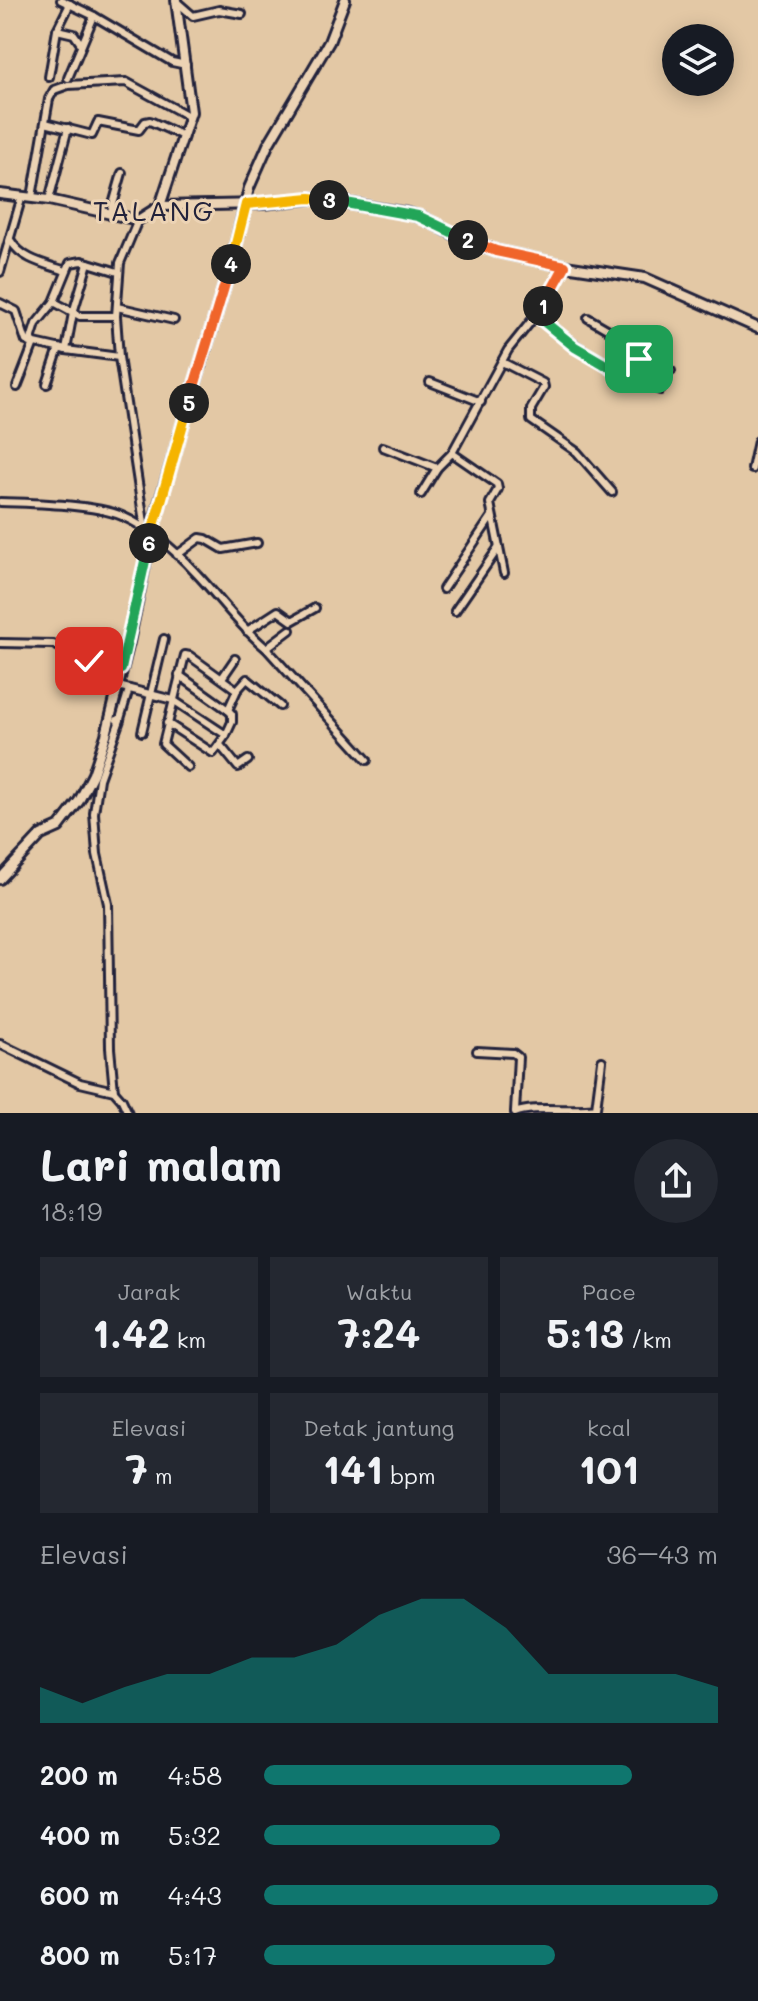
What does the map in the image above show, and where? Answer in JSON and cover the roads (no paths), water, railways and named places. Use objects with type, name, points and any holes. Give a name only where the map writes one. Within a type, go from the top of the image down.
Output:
[{"type":"street","points":[[61,0],[172,62],[186,65]]},
{"type":"street","points":[[114,1091],[110,1048],[108,904],[97,854],[94,813],[99,779],[115,719],[118,686],[148,531],[258,165],[329,42],[345,0]]},
{"type":"street","points":[[160,206],[190,117],[191,102],[176,1]]},
{"type":"street","points":[[176,1],[193,16],[219,10],[242,14]]},
{"type":"street","points":[[49,77],[57,30],[70,4]]},
{"type":"street","points":[[68,78],[94,16]]},
{"type":"street","points":[[57,30],[71,32],[81,44]]},
{"type":"street","points":[[0,272],[27,197],[49,99],[54,90],[68,85],[119,81],[134,85],[190,117]]},
{"type":"street","points":[[45,123],[92,135],[98,122],[139,130],[150,121],[183,136]]},
{"type":"street","points":[[49,200],[68,128]]},
{"type":"street","points":[[110,215],[122,173]]},
{"type":"street","points":[[0,194],[49,200],[138,220]]},
{"type":"street","points":[[148,531],[119,357],[116,316],[118,272],[123,253],[138,220],[160,206],[246,204],[316,198],[407,213],[484,247],[565,266],[645,278],[758,328]]},
{"type":"street","points":[[10,239],[24,255],[66,271]]},
{"type":"street","points":[[17,387],[36,324],[54,302],[73,261],[118,272]]},
{"type":"street","points":[[47,384],[63,349],[88,263]]},
{"type":"street","points":[[421,494],[437,468],[452,453],[514,340],[536,315],[565,266]]},
{"type":"street","points":[[54,302],[87,317],[116,316]]},
{"type":"street","points":[[0,303],[14,309],[25,338],[32,343],[119,357]]},
{"type":"street","points":[[117,307],[174,320]]},
{"type":"street","points":[[536,315],[575,347],[629,378],[660,390]]},
{"type":"street","points":[[588,318],[641,351],[629,378]]},
{"type":"street","points":[[639,359],[671,371]]},
{"type":"street","points":[[502,362],[543,383],[544,387],[531,409],[531,420],[577,452],[612,492]]},
{"type":"street","points":[[430,382],[481,402]]},
{"type":"street","points":[[752,469],[758,441]]},
{"type":"street","points":[[383,447],[437,468]]},
{"type":"street","points":[[452,453],[497,484],[498,489],[489,501],[504,573]]},
{"type":"street","points":[[0,502],[99,510],[122,517],[148,531],[177,555],[266,648],[367,760]]},
{"type":"street","points":[[443,589],[492,516]]},
{"type":"street","points":[[177,555],[200,538],[223,549],[257,543]]},
{"type":"street","points":[[455,611],[499,547]]},
{"type":"street","points":[[247,631],[278,611],[292,621],[315,608]]},
{"type":"street","points":[[266,648],[290,630]]},
{"type":"street","points":[[142,732],[164,639]]},
{"type":"street","points":[[0,643],[53,644],[92,662],[121,669]]},
{"type":"street","points":[[188,767],[163,746],[183,658],[187,654],[237,690]]},
{"type":"street","points":[[222,678],[235,659]]},
{"type":"street","points":[[167,723],[212,753],[226,735],[233,717],[228,710],[179,675]]},
{"type":"street","points":[[228,710],[237,690],[249,679],[280,706]]},
{"type":"street","points":[[118,686],[173,700],[226,735]]},
{"type":"street","points":[[0,879],[41,835],[59,827],[76,807],[129,689]]},
{"type":"street","points":[[220,745],[244,776]]},
{"type":"street","points":[[238,767],[248,760]]},
{"type":"street","points":[[0,1044],[80,1083],[114,1091],[128,1113]]},
{"type":"street","points":[[477,1051],[513,1053],[518,1057],[515,1113],[523,1110],[553,1112],[596,1108],[602,1061]]},
{"type":"district","name":"TALANG","points":[[154,211]]}]
